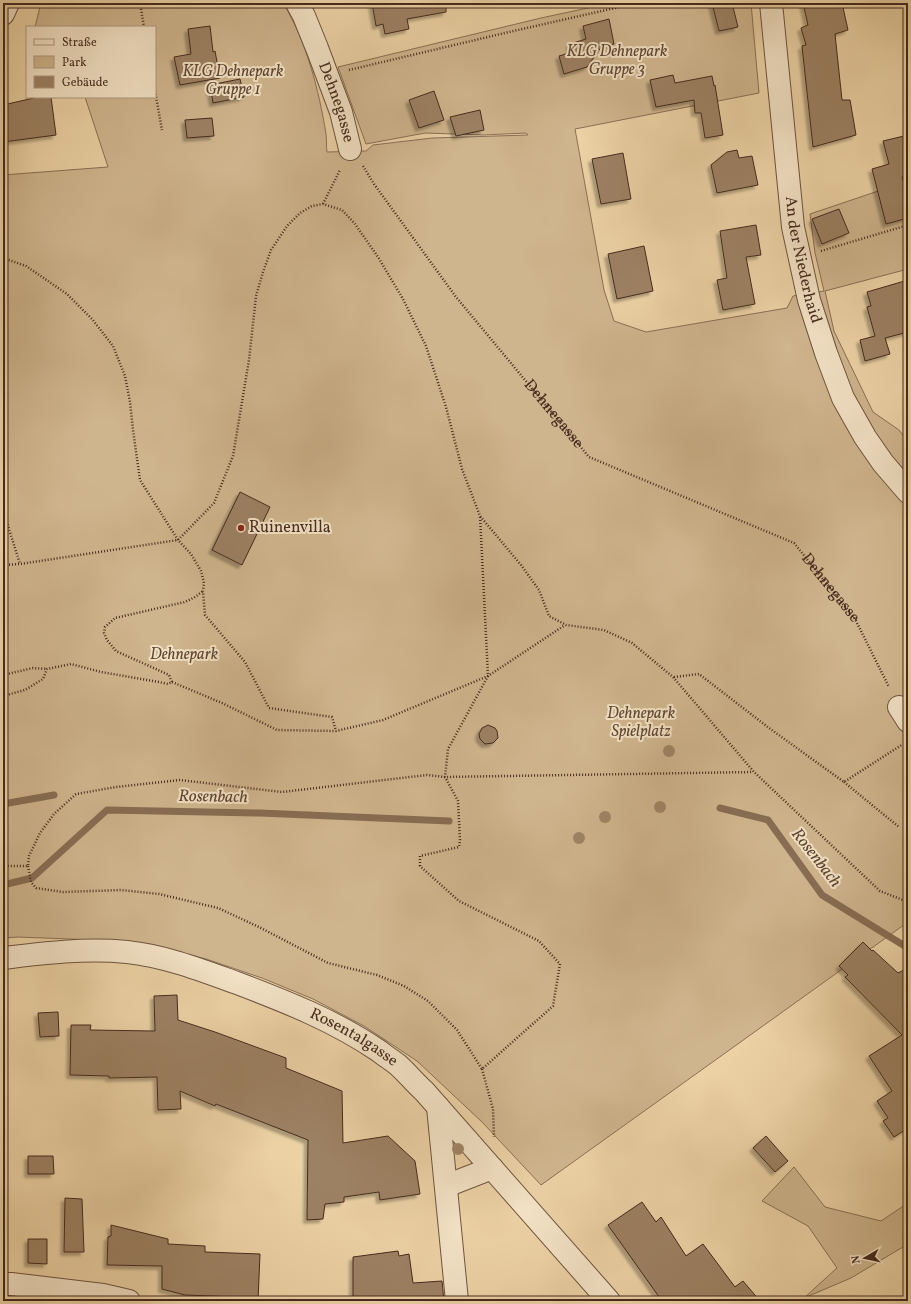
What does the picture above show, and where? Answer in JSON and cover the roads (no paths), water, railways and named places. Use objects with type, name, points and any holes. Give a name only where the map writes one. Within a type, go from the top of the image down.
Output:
[{"type":"street","points":[[3,14],[8,3]]},
{"type":"street","name":"Dehnegasse","points":[[298,3],[341,112],[350,150]]},
{"type":"street","name":"An der Niederhaid","points":[[771,3],[793,227],[809,300],[826,353],[843,398],[865,437],[883,463],[908,492]]},
{"type":"street","name":"Rosentalgasse","points":[[3,958],[52,952],[103,951],[155,956],[200,969],[312,1013],[344,1029],[398,1065],[438,1107],[609,1301]]},
{"type":"street","points":[[438,1107],[457,1301]]},
{"type":"street","points":[[446,1186],[489,1165]]},
{"type":"street","points":[[3,1284],[103,1295],[129,1301]]},
{"type":"waterway","points":[[3,804],[54,795]]},
{"type":"waterway","name":"Rosenbach","points":[[720,808],[768,820],[822,895],[908,948]]},
{"type":"waterway","name":"Rosenbach","points":[[3,885],[32,878],[107,810],[260,813],[449,821]]},
{"type":"place","name":"Ruinenvilla","points":[[241,528]]},
{"type":"park label","name":"KLG Dehnepark Gruppe 3","points":[[617,61]]},
{"type":"park label","name":"KLG Dehnepark Gruppe 1","points":[[233,81]]},
{"type":"park label","name":"Dehnepark","points":[[184,655]]},
{"type":"park label","name":"Dehnepark Spielplatz","points":[[641,723]]}]
